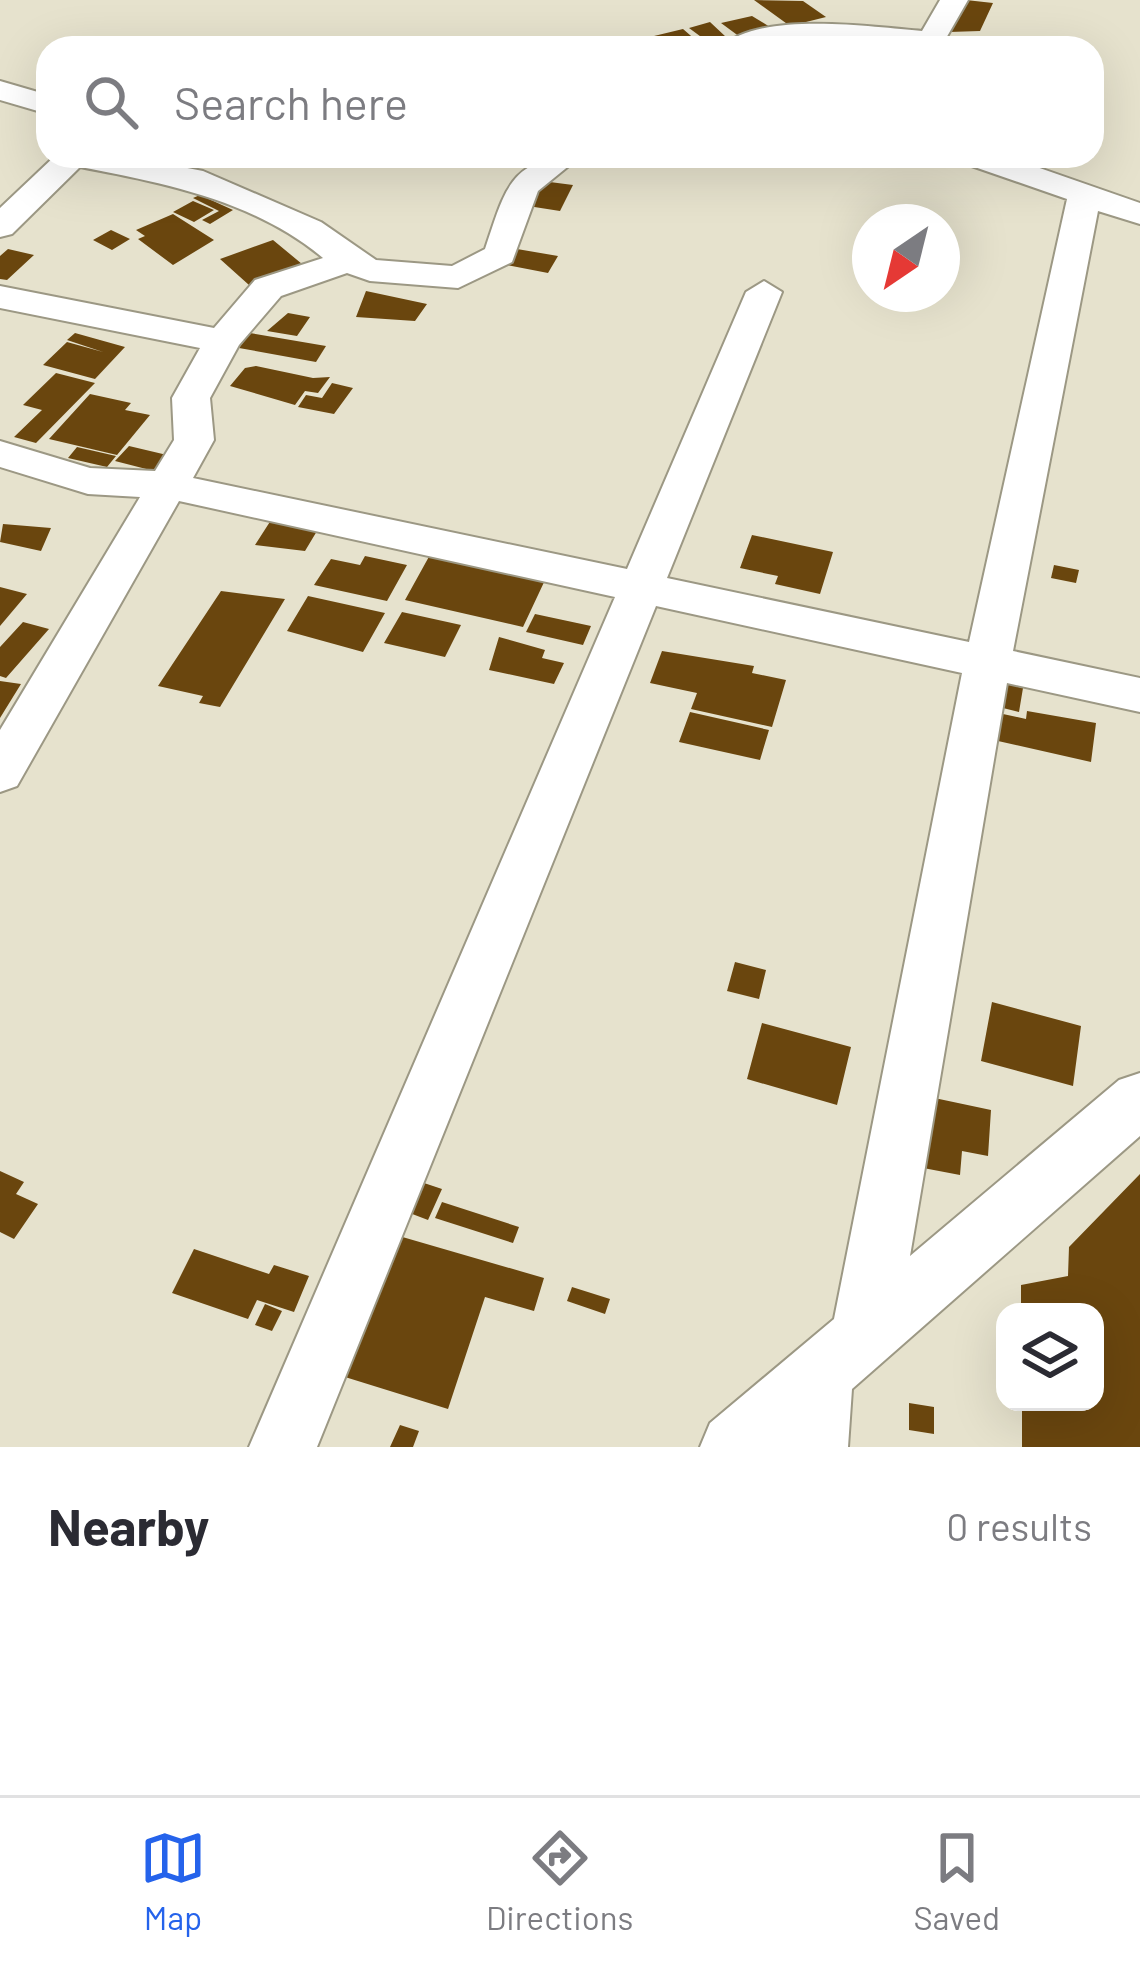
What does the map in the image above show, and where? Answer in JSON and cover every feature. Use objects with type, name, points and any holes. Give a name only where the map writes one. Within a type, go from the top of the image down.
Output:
[{"type":"street","points":[[938,36],[954,0]]},
{"type":"street","points":[[782,36],[847,36]]},
{"type":"street","points":[[0,90],[36,101]]},
{"type":"street","points":[[0,227],[61,168]]},
{"type":"street","points":[[137,168],[191,178],[309,230],[348,261],[370,270],[458,277],[500,255],[523,188],[549,168]]},
{"type":"street","points":[[1007,168],[1140,214]]},
{"type":"street","points":[[0,181],[40,188]]},
{"type":"street","points":[[814,1447],[842,1351],[1084,196]]},
{"type":"street","points":[[0,771],[194,440],[191,398],[223,341],[268,288],[348,261]]},
{"type":"street","points":[[283,1447],[764,292]]},
{"type":"street","points":[[0,297],[223,341]]},
{"type":"street","points":[[0,454],[88,481],[165,485],[642,584],[1140,695]]},
{"type":"street","points":[[734,1447],[1140,1100]]},
{"type":"building","points":[[754,0],[803,1],[826,17],[790,26]]},
{"type":"building","points":[[966,0],[993,3],[980,31],[949,32]]},
{"type":"building","points":[[752,16],[770,27],[739,36],[721,23]]},
{"type":"building","points":[[710,22],[725,36],[700,36],[689,28]]},
{"type":"building","points":[[683,29],[691,36],[654,36]]},
{"type":"building","points":[[542,181],[573,185],[560,211],[528,206]]},
{"type":"building","points":[[200,195],[233,210],[210,224],[202,220],[219,211],[193,198]]},
{"type":"building","points":[[193,201],[214,210],[194,222],[173,212]]},
{"type":"building","points":[[173,214],[214,240],[173,265],[138,239],[145,236],[136,230]]},
{"type":"building","points":[[111,230],[130,239],[112,250],[93,240]]},
{"type":"building","points":[[273,240],[302,264],[249,285],[220,259]]},
{"type":"building","points":[[8,249],[34,255],[7,280],[0,279],[0,256]]},
{"type":"building","points":[[517,249],[558,256],[548,273],[507,265]]},
{"type":"building","points":[[366,291],[427,304],[415,321],[356,317]]},
{"type":"building","points":[[288,313],[310,317],[297,336],[267,331]]},
{"type":"building","points":[[75,333],[125,347],[95,379],[43,365],[67,342],[103,352],[67,340]]},
{"type":"building","points":[[250,333],[326,346],[316,362],[239,348]]},
{"type":"building","points":[[245,368],[330,377],[318,393],[305,391],[295,405],[230,386]]},
{"type":"building","points":[[56,373],[95,383],[36,443],[14,437],[42,410],[23,405]]},
{"type":"building","points":[[332,383],[353,388],[334,414],[298,407],[306,395],[322,398]]},
{"type":"building","points":[[90,394],[131,403],[125,410],[150,415],[117,455],[49,439]]},
{"type":"building","points":[[129,446],[167,455],[154,471],[115,461]]},
{"type":"building","points":[[77,447],[116,456],[107,467],[68,458]]},
{"type":"building","points":[[273,517],[317,531],[305,551],[255,545]]},
{"type":"building","points":[[3,524],[51,528],[41,551],[0,542]]},
{"type":"building","points":[[752,535],[833,552],[820,594],[775,584],[778,576],[740,568]]},
{"type":"building","points":[[431,553],[546,578],[523,627],[405,600]]},
{"type":"building","points":[[365,556],[407,565],[387,601],[314,585],[331,559],[360,565]]},
{"type":"building","points":[[1054,565],[1079,570],[1076,583],[1051,578]]},
{"type":"building","points":[[0,587],[27,594],[0,626]]},
{"type":"building","points":[[221,591],[285,599],[220,707],[199,703],[203,696],[158,686]]},
{"type":"building","points":[[308,596],[385,613],[363,652],[287,631]]},
{"type":"building","points":[[402,612],[461,625],[445,657],[384,643]]},
{"type":"building","points":[[535,614],[591,626],[583,645],[526,632]]},
{"type":"building","points":[[23,622],[49,629],[6,678],[0,676],[0,647]]},
{"type":"building","points":[[499,637],[545,650],[542,658],[564,663],[554,684],[489,670]]},
{"type":"building","points":[[662,651],[754,666],[752,673],[786,680],[772,727],[691,709],[697,693],[650,683]]},
{"type":"building","points":[[0,681],[21,684],[0,718]]},
{"type":"building","points":[[1001,683],[1023,688],[1019,712],[995,706]]},
{"type":"building","points":[[1027,711],[1096,723],[1091,762],[998,741],[1003,714],[1026,719]]},
{"type":"building","points":[[690,712],[769,730],[760,760],[679,742]]},
{"type":"building","points":[[735,962],[766,970],[759,999],[727,991]]},
{"type":"building","points":[[992,1002],[1081,1026],[1073,1086],[981,1061]]},
{"type":"building","points":[[762,1023],[851,1047],[837,1105],[747,1079]]},
{"type":"building","points":[[925,1096],[991,1110],[988,1156],[962,1151],[960,1175],[918,1167]]},
{"type":"building","points":[[0,1171],[24,1182],[16,1194],[38,1204],[14,1239],[0,1232]]},
{"type":"building","points":[[1140,1174],[1140,1447],[1022,1447],[1022,1411],[1104,1411],[1104,1303],[1021,1303],[1021,1285],[1068,1276],[1069,1247]]},
{"type":"building","points":[[421,1182],[442,1189],[428,1220],[407,1212]]},
{"type":"building","points":[[442,1202],[519,1227],[513,1243],[435,1218]]},
{"type":"building","points":[[399,1236],[544,1278],[534,1311],[485,1297],[448,1409],[345,1377]]},
{"type":"building","points":[[194,1249],[269,1274],[274,1265],[309,1276],[294,1312],[257,1300],[248,1319],[172,1293]]},
{"type":"building","points":[[572,1287],[610,1299],[605,1314],[567,1301]]},
{"type":"building","points":[[265,1304],[282,1311],[272,1331],[255,1325]]},
{"type":"building","points":[[909,1403],[934,1407],[934,1434],[909,1430]]},
{"type":"building","points":[[400,1425],[419,1431],[413,1447],[390,1447]]}]
